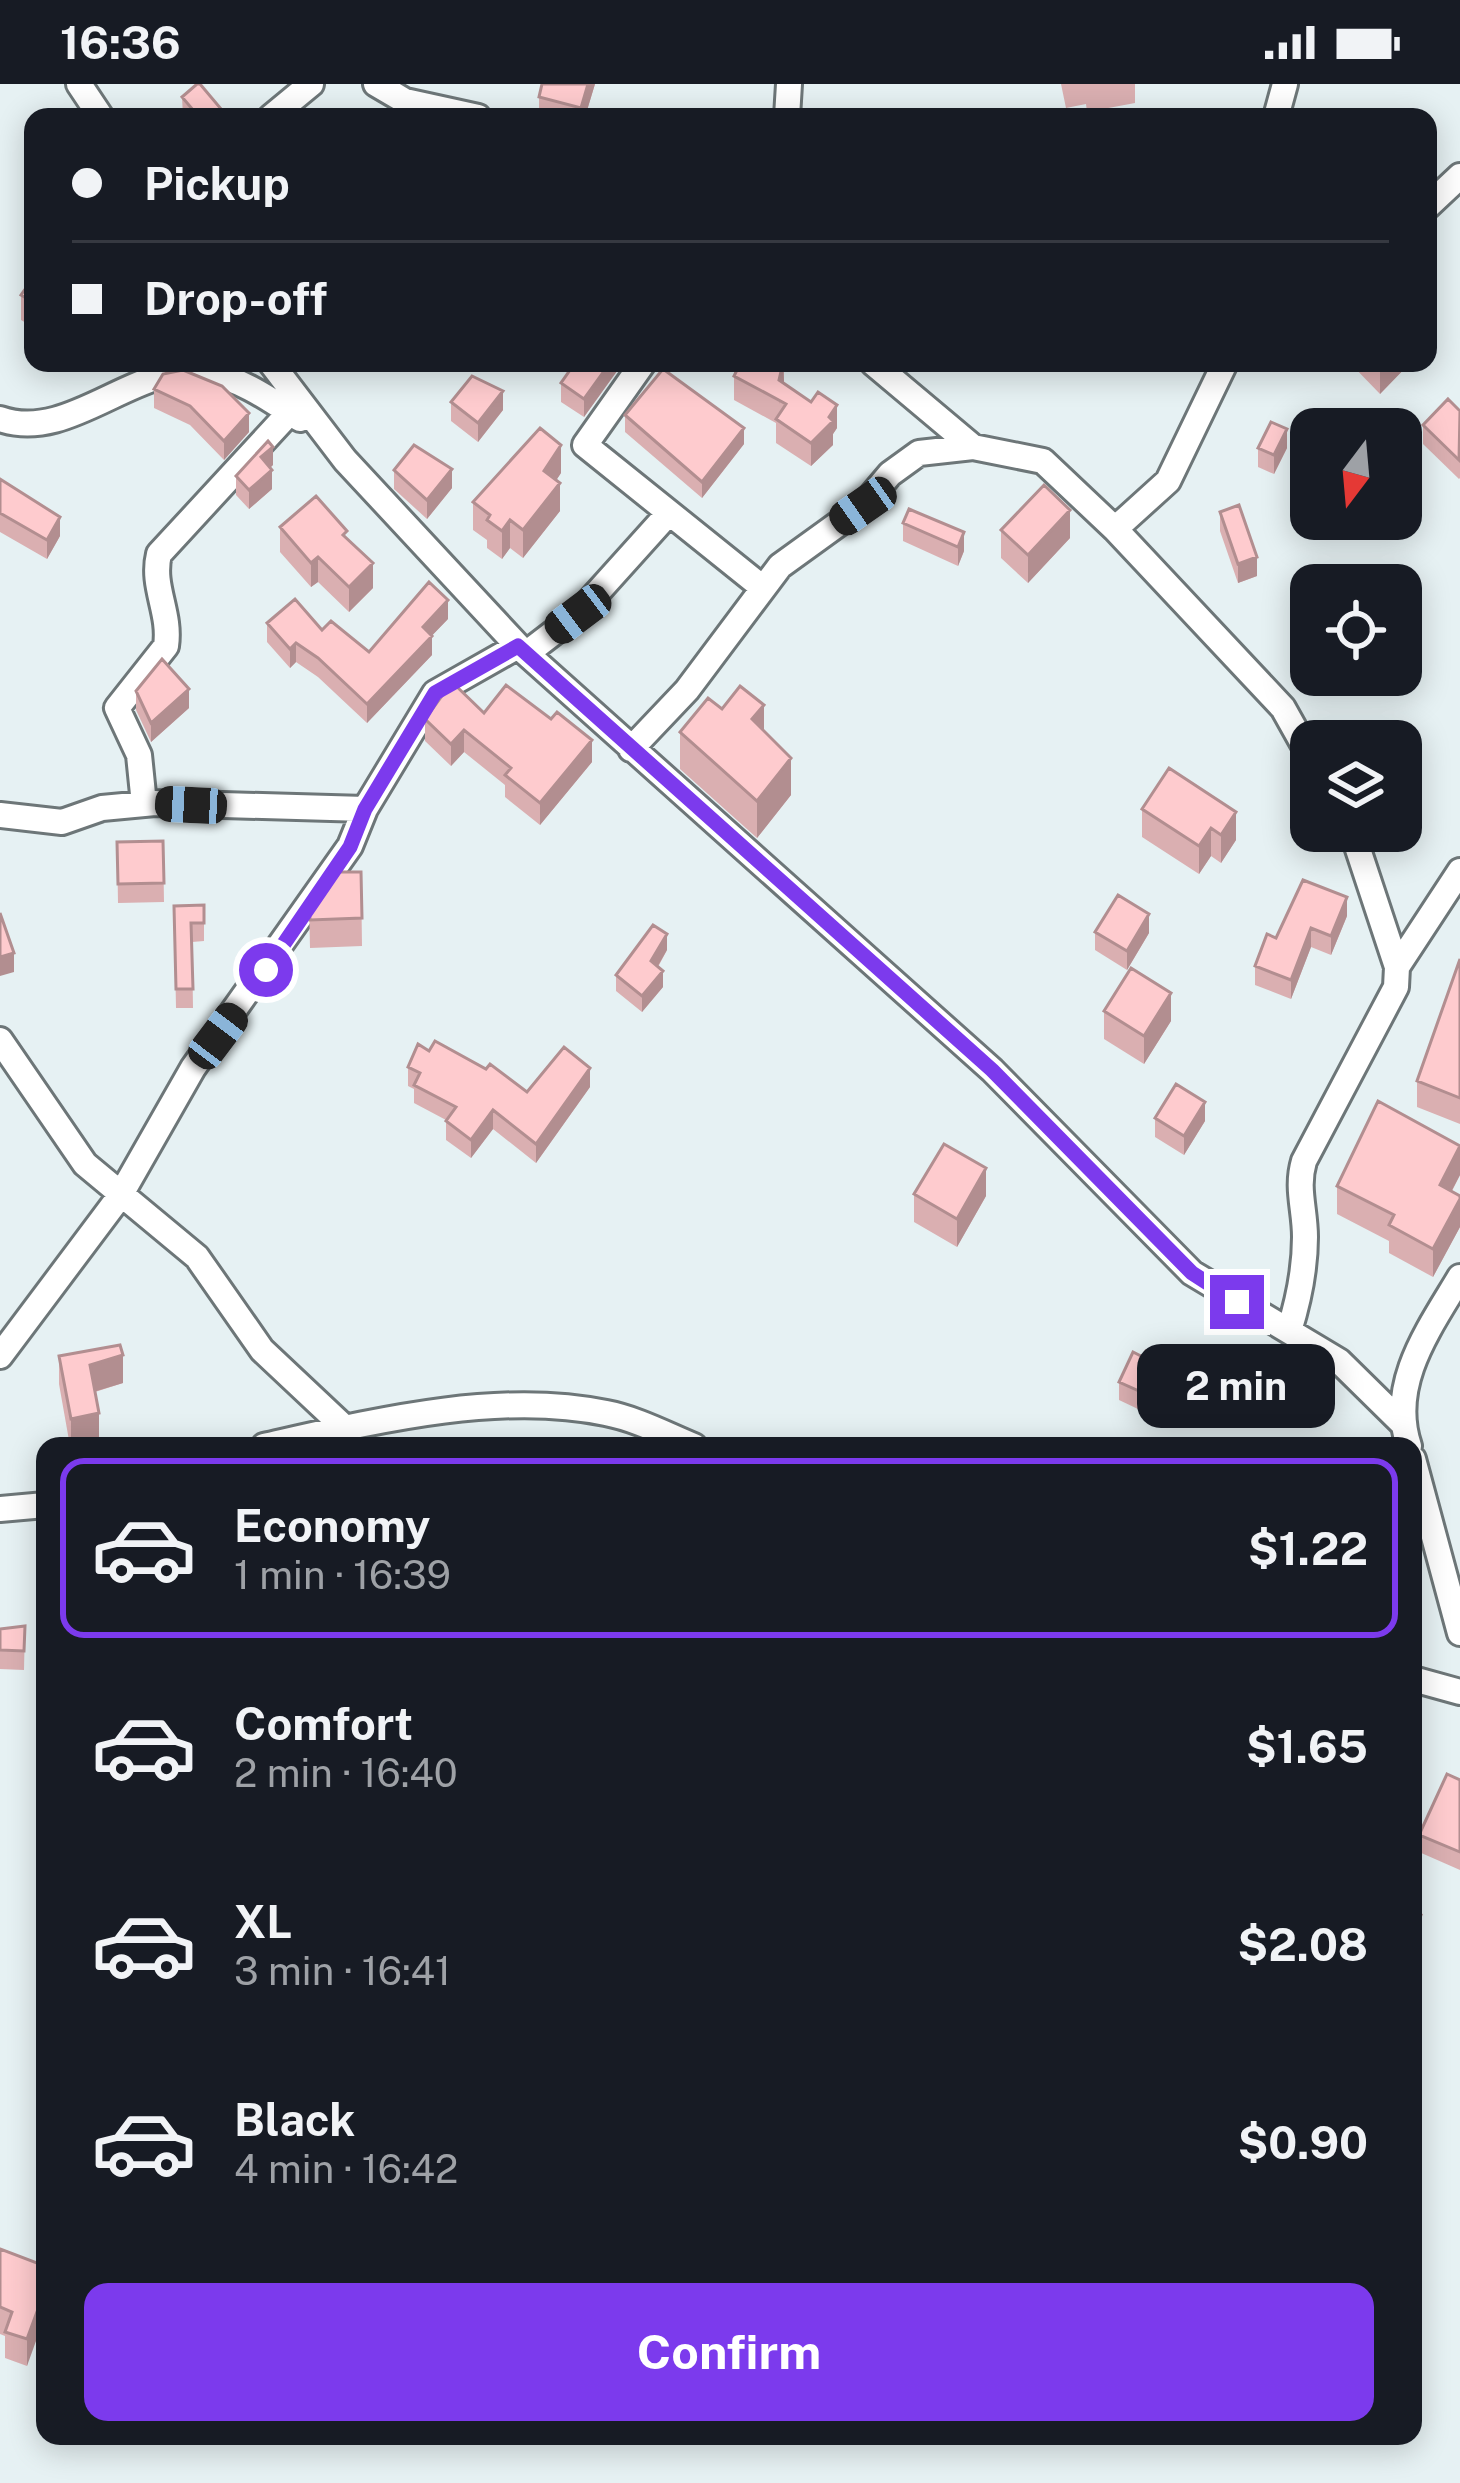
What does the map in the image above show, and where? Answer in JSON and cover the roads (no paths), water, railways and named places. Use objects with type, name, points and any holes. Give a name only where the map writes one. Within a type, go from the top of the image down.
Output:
[{"type":"street","points":[[282,108],[311,84]]},
{"type":"street","points":[[376,84],[405,101],[437,108]]},
{"type":"street","points":[[1437,198],[1460,176]]},
{"type":"street","points":[[0,419],[43,420],[187,372]]},
{"type":"street","points":[[200,372],[224,377],[327,436]]},
{"type":"street","points":[[278,372],[327,436],[523,649],[992,1070],[1192,1273],[1339,1361],[1405,1434]]},
{"type":"street","points":[[637,372],[585,445],[763,588]]},
{"type":"street","points":[[884,372],[973,447]]},
{"type":"street","points":[[1115,529],[1168,481],[1221,372]]},
{"type":"street","points":[[144,804],[140,755],[117,708],[164,654],[169,630],[154,576],[159,554],[290,412]]},
{"type":"street","points":[[631,749],[687,690],[796,552],[863,506],[890,474],[919,453],[973,447],[1043,461],[1115,529],[1290,722]]},
{"type":"street","points":[[0,1356],[120,1196],[193,1068],[350,847],[365,809],[435,693],[523,649],[578,614],[668,514]]},
{"type":"street","points":[[0,815],[62,822],[102,808],[144,804],[365,809]]},
{"type":"street","points":[[1289,1330],[1303,1277],[1305,1231],[1298,1181],[1304,1161],[1393,1000],[1396,968],[1359,852]]},
{"type":"street","points":[[1396,968],[1460,871]]},
{"type":"street","points":[[0,1040],[85,1164],[197,1257],[262,1350],[345,1428]]},
{"type":"street","points":[[1405,1434],[1414,1354],[1460,1277]]},
{"type":"street","points":[[304,1437],[402,1415],[564,1406],[638,1421],[674,1437]]},
{"type":"street","points":[[1422,1493],[1460,1634]]},
{"type":"street","points":[[0,1509],[36,1506]]},
{"type":"street","points":[[1422,1681],[1460,1691]]}]
